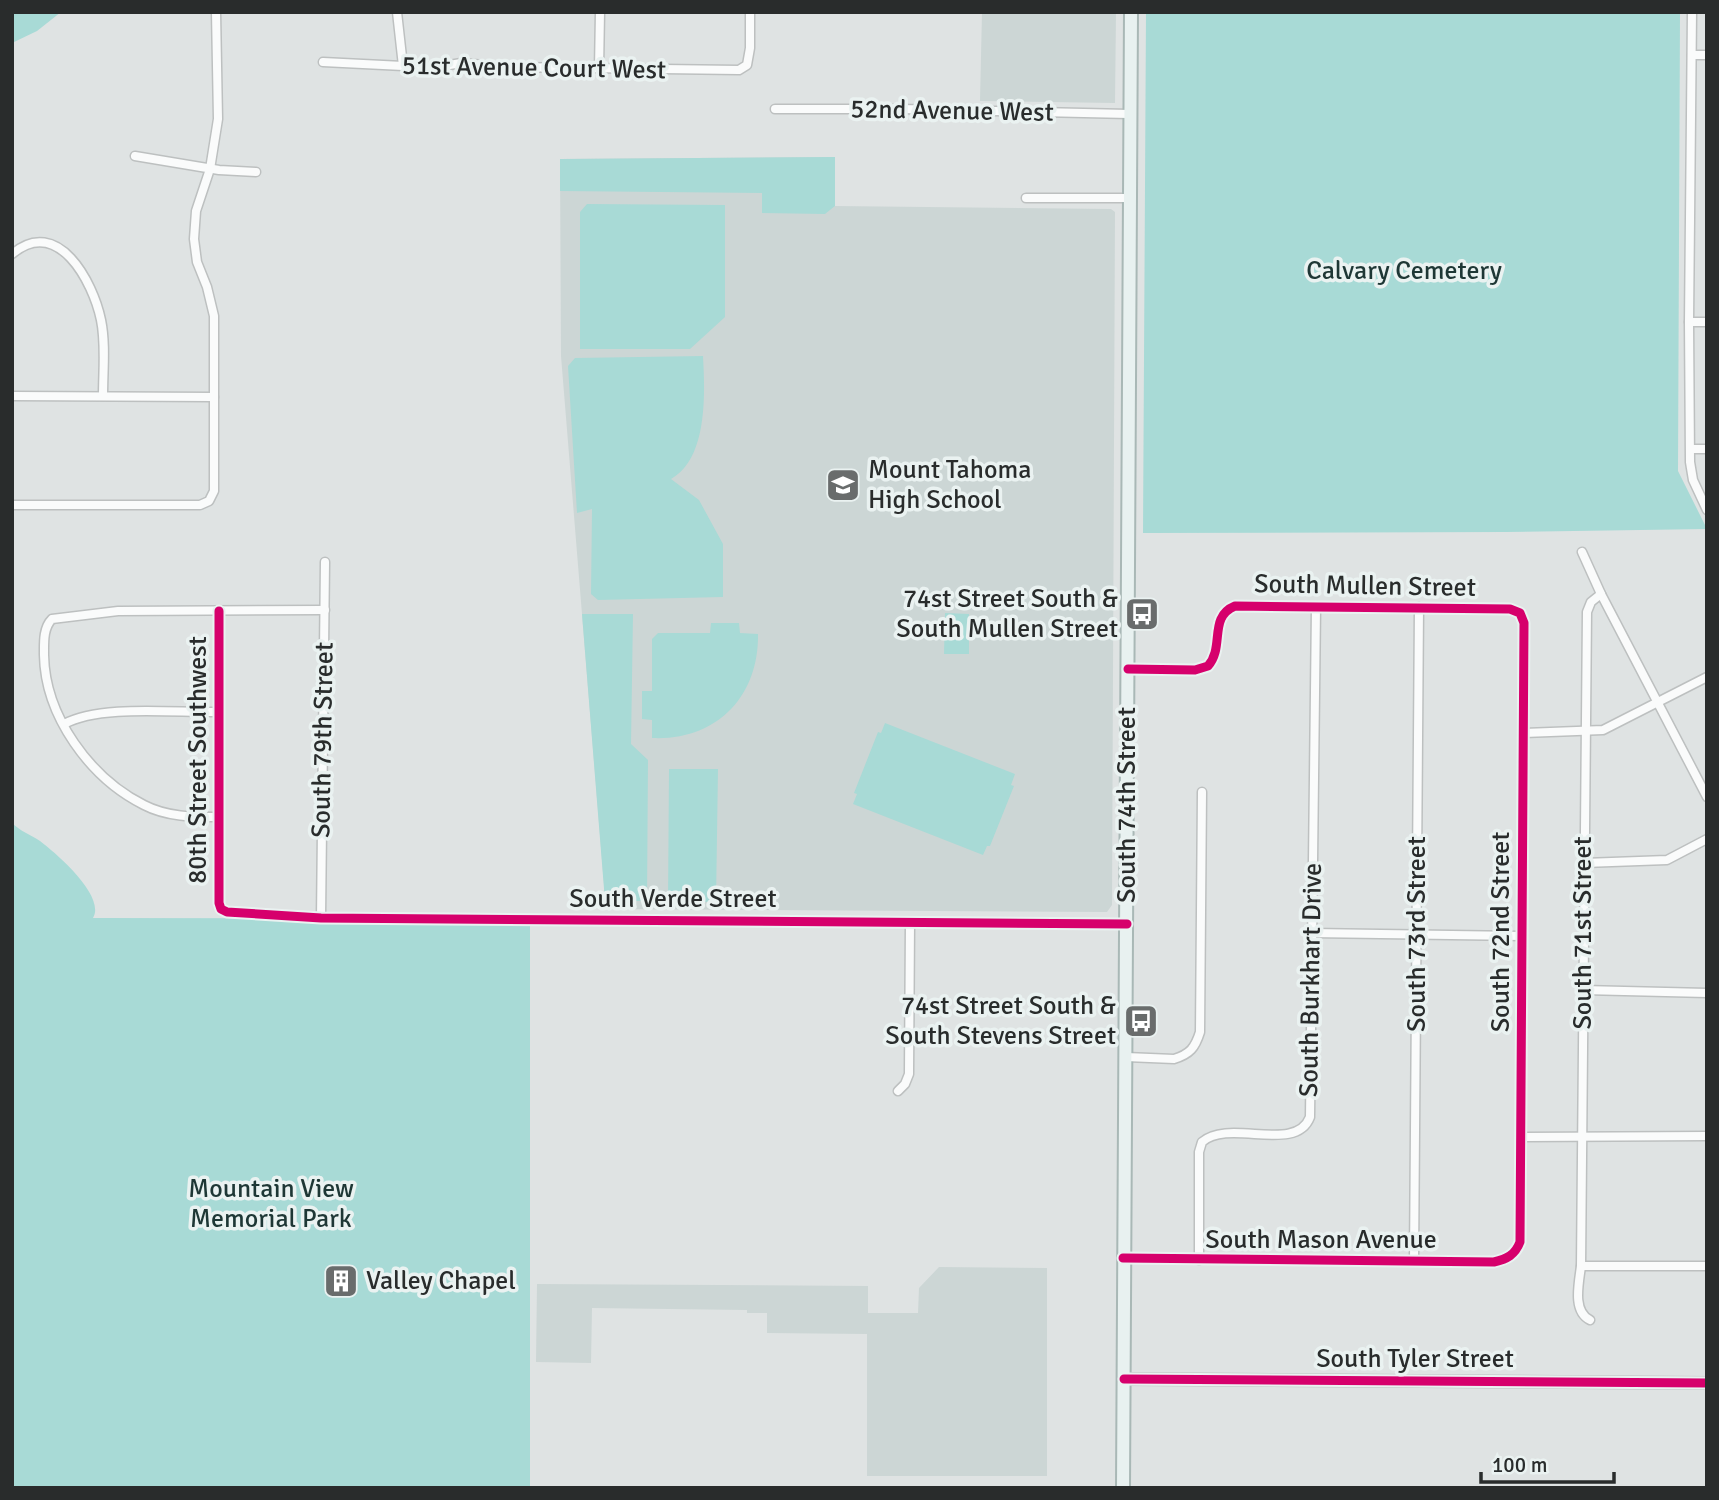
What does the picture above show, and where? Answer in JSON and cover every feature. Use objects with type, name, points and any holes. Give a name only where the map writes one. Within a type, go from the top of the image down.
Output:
[{"type":"main road","name":"South 74th Street","points":[[1123,1488],[1131,12]]},
{"type":"street","points":[[12,505],[194,506],[209,500],[215,487],[214,316],[208,287],[197,262],[194,239],[196,211],[210,169],[218,118],[216,12]]},
{"type":"street","points":[[397,12],[403,66]]},
{"type":"street","points":[[599,69],[600,12]]},
{"type":"street","name":"51st Avenue Court West","points":[[323,62],[438,67],[461,63],[508,67],[739,70],[745,68],[750,56],[750,12]]},
{"type":"street","points":[[1692,12],[1689,322],[1691,472],[1707,510]]},
{"type":"street","points":[[1692,55],[1707,55]]},
{"type":"street","name":"52nd Avenue West","points":[[775,109],[1129,114]]},
{"type":"street","points":[[135,156],[210,169],[257,172]]},
{"type":"street","points":[[1027,198],[1129,198]]},
{"type":"street","points":[[12,254],[29,244],[44,242],[63,250],[80,270],[96,302],[101,320],[103,396]]},
{"type":"street","points":[[1689,322],[1707,322]]},
{"type":"street","points":[[12,396],[214,397]]},
{"type":"street","points":[[1691,449],[1707,449]]},
{"type":"street","points":[[1582,552],[1601,594],[1707,797]]},
{"type":"street","name":"South 79th Street","points":[[321,918],[325,562]]},
{"type":"street","name":"South 71st Street","points":[[1590,1320],[1583,1315],[1578,1302],[1581,1266],[1584,732],[1587,612],[1591,602],[1601,594]]},
{"type":"street","name":"South Mullen Street","points":[[1128,669],[1195,670],[1208,666],[1215,655],[1221,616],[1234,606],[1510,609],[1520,613]]},
{"type":"street","name":"South Burkhart Drive","points":[[1199,1260],[1199,1152],[1202,1142],[1218,1133],[1293,1134],[1305,1127],[1310,1117],[1316,607]]},
{"type":"street","name":"South 73rd Street","points":[[1414,1261],[1419,607]]},
{"type":"street","points":[[218,817],[174,815],[156,811],[130,797],[80,752],[51,699],[45,676],[46,631],[50,621],[100,611],[325,610]]},
{"type":"street","name":"80th Street Southwest","points":[[219,611],[218,817],[221,909]]},
{"type":"street","name":"South 72nd Street","points":[[1516,1251],[1520,1242],[1522,1137],[1521,936],[1525,635],[1520,613]]},
{"type":"street","points":[[1523,733],[1603,730],[1707,677]]},
{"type":"street","points":[[64,724],[83,717],[108,713],[219,712]]},
{"type":"street","points":[[1126,1057],[1174,1059],[1192,1050],[1197,1043],[1201,1024],[1202,792]]},
{"type":"street","points":[[1584,863],[1667,860],[1707,839]]},
{"type":"street","name":"South Verde Street","points":[[221,909],[227,912],[321,918],[1127,924]]},
{"type":"street","points":[[898,1091],[909,1074],[910,922]]},
{"type":"street","points":[[1311,933],[1521,936]]},
{"type":"street","points":[[1583,990],[1707,993]]},
{"type":"street","points":[[1522,1137],[1707,1136]]},
{"type":"street","name":"South Mason Avenue","points":[[1123,1258],[1494,1262],[1508,1258],[1516,1251]]},
{"type":"street","points":[[1581,1266],[1707,1266]]},
{"type":"street","name":"South Tyler Street","points":[[1124,1379],[1707,1383]]},
{"type":"shaded area","points":[[982,12],[1116,12],[1115,103],[980,101]]},
{"type":"shaded area","name":"Mount Tahoma High School","points":[[835,157],[835,206],[1111,209],[1115,212],[1112,905],[1107,912],[606,909],[561,356],[560,159]]},
{"type":"shaded area","points":[[939,1267],[1047,1268],[1047,1476],[867,1476],[867,1334],[767,1333],[767,1313],[747,1313],[747,1310],[592,1308],[591,1363],[536,1362],[537,1284],[868,1286],[868,1313],[918,1313],[919,1288]]},
{"type":"green space","points":[[12,12],[61,12],[37,31],[12,43]]},
{"type":"green space","name":"Calvary Cemetery","points":[[1146,12],[1680,12],[1678,471],[1707,529],[1143,533]]},
{"type":"green space","points":[[835,157],[835,206],[825,214],[762,213],[762,193],[560,191],[560,159]]},
{"type":"green space","points":[[587,204],[725,205],[725,317],[690,349],[580,349],[580,212]]},
{"type":"green space","points":[[703,356],[704,406],[698,441],[683,469],[671,479],[699,500],[723,544],[723,597],[598,600],[591,594],[592,509],[577,513],[568,366],[575,358]]},
{"type":"green space","points":[[945,613],[969,614],[969,654],[944,654]]},
{"type":"green space","points":[[582,614],[633,614],[631,744],[648,760],[647,901],[605,901]]},
{"type":"green space","points":[[711,623],[739,623],[740,633],[758,634],[751,677],[742,695],[729,711],[696,732],[675,737],[652,738],[652,720],[642,719],[642,691],[652,691],[652,639],[658,633],[710,633]]},
{"type":"green space","points":[[885,723],[1015,774],[1011,785],[1014,786],[990,846],[987,846],[983,855],[853,804],[857,794],[854,793],[878,732],[881,733]]},
{"type":"green space","points":[[669,769],[718,769],[716,902],[668,902]]},
{"type":"green space","name":"Mountain View Memorial Park","points":[[12,823],[48,847],[78,876],[93,899],[93,918],[530,919],[530,1488],[12,1488]]},
{"type":"cycle path","points":[[1123,1258],[1494,1262],[1507,1258],[1516,1250],[1520,1242],[1524,623],[1520,613],[1510,609],[1235,606],[1222,617],[1216,650],[1208,666],[1195,670],[1128,669]]},
{"type":"cycle path","points":[[219,611],[219,903],[221,909],[227,912],[321,918],[1127,924]]},
{"type":"cycle path","points":[[1124,1379],[1707,1383]]},
{"type":"place","name":"Mount Tahoma High School","points":[[843,485]]},
{"type":"place","name":"74st Street South & South Mullen Street","points":[[1142,614]]},
{"type":"place","name":"74st Street South & South Stevens Street","points":[[1141,1021]]},
{"type":"place","name":"Valley Chapel","points":[[341,1281]]}]
